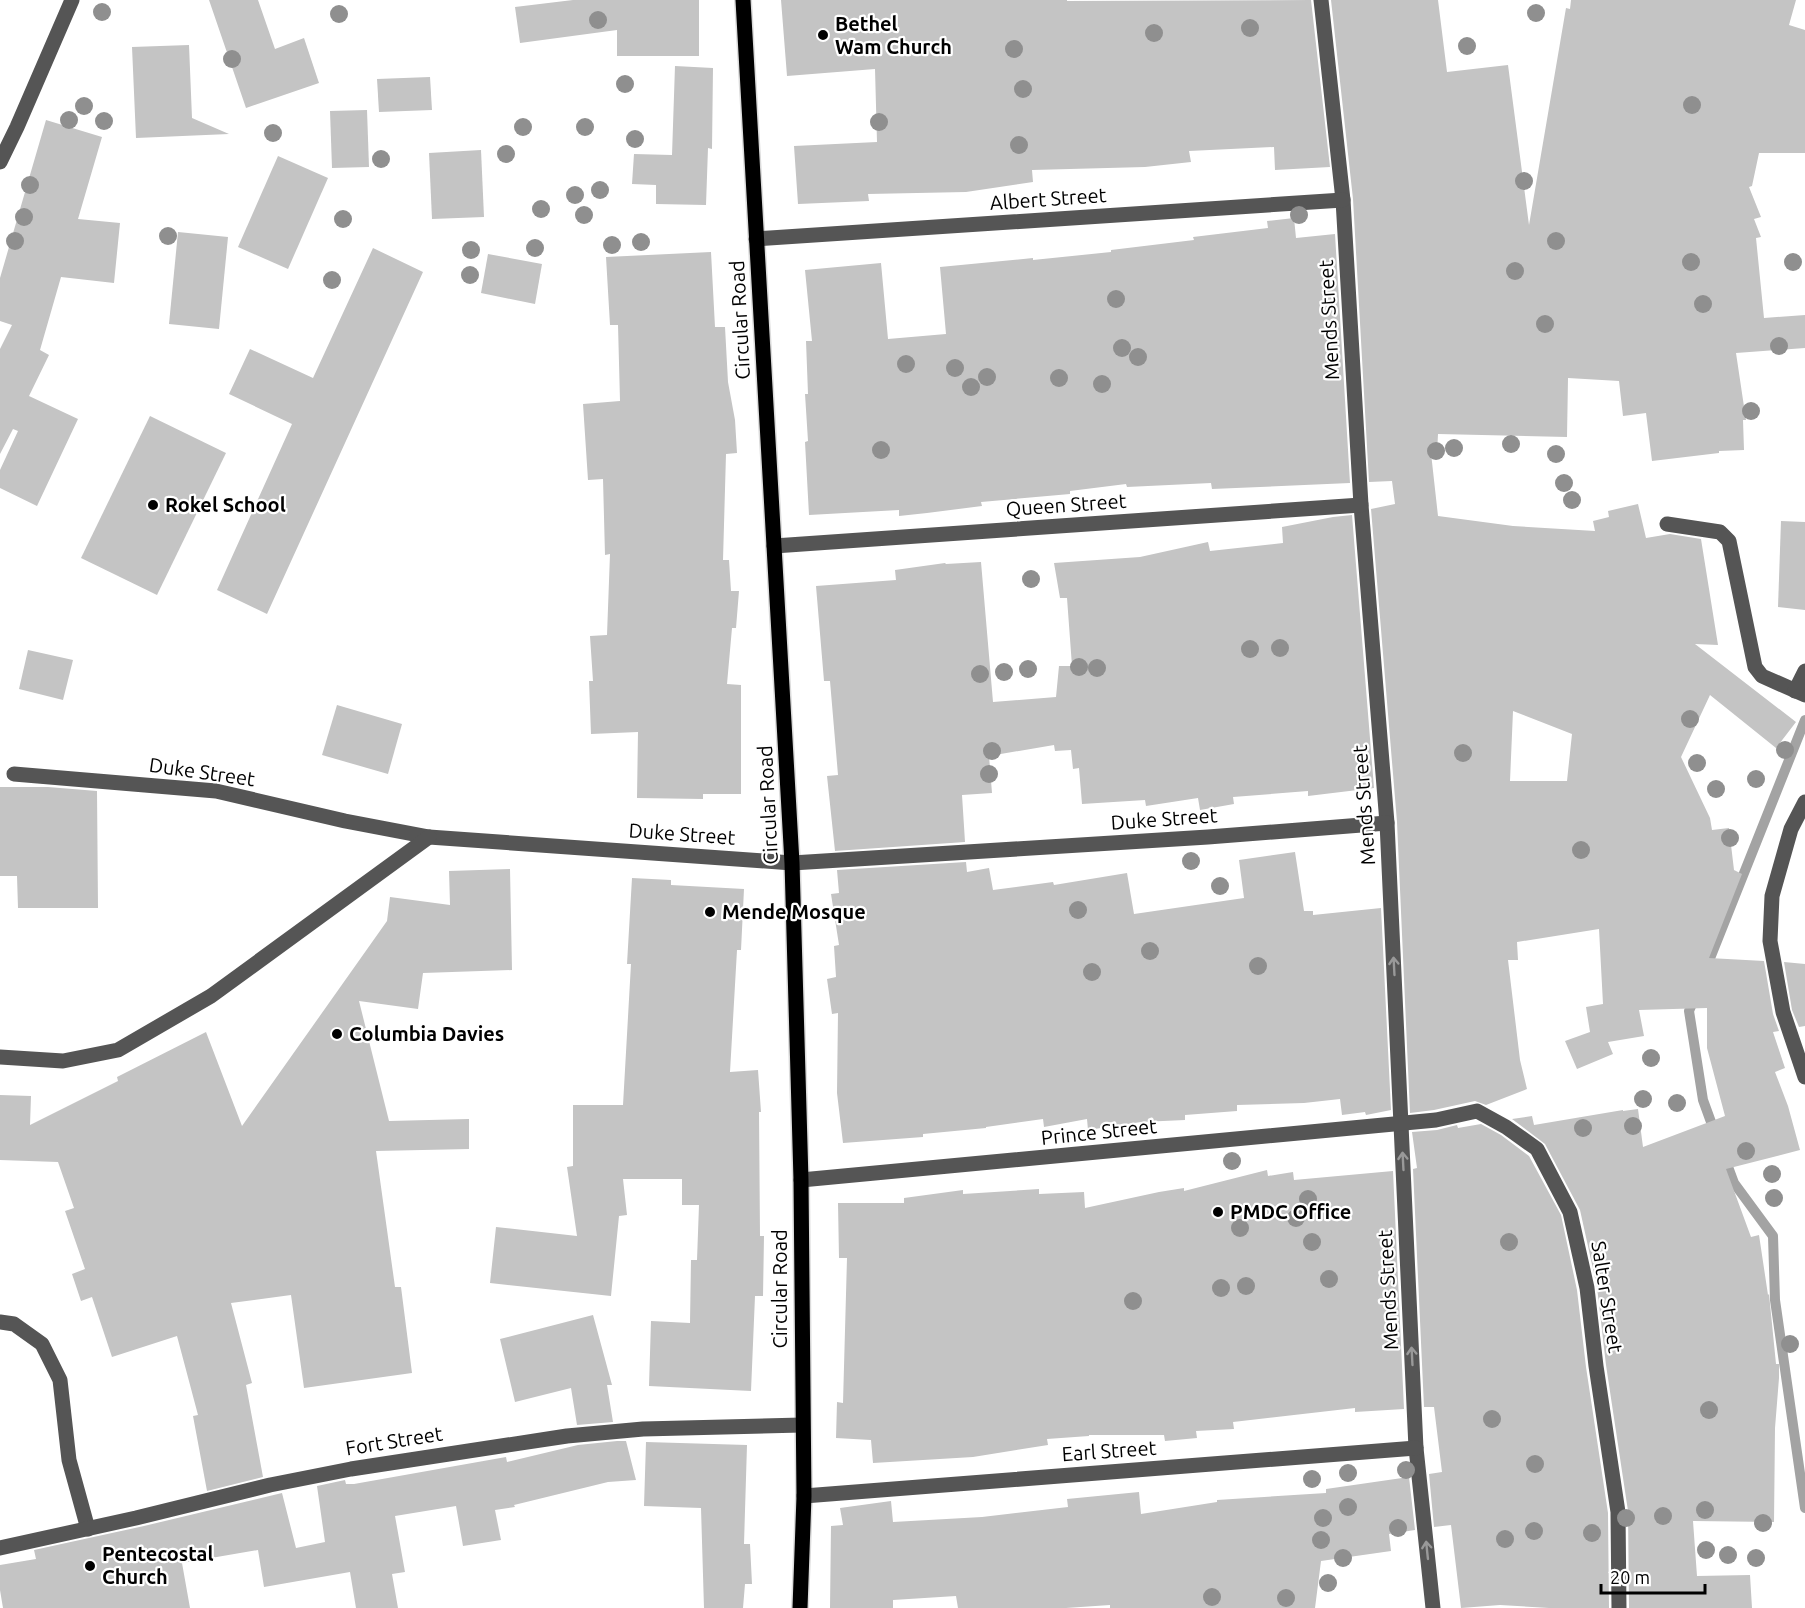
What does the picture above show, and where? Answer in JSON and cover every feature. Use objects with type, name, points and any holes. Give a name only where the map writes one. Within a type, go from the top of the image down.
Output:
[{"type":"main road","name":"Circular Road","points":[[743,0],[792,863],[801,1180],[804,1496],[800,1608]]},
{"type":"street","points":[[0,162],[72,0]]},
{"type":"street","name":"Mends Street","points":[[1322,0],[1343,200],[1361,505],[1387,823],[1416,1448],[1434,1608]]},
{"type":"street","name":"Albert Street","points":[[756,239],[1343,200]]},
{"type":"street","name":"Queen Street","points":[[774,546],[1361,505]]},
{"type":"street","points":[[1667,524],[1720,532],[1729,541],[1755,667],[1762,676],[1801,694],[1805,671]]},
{"type":"street","name":"Duke Street","points":[[14,774],[216,791],[345,821],[429,837],[792,863],[1208,837],[1387,823]]},
{"type":"street","points":[[1805,802],[1791,828],[1772,896],[1770,941],[1783,1012],[1805,1077]]},
{"type":"street","points":[[0,1057],[63,1061],[118,1050],[211,996],[429,837]]},
{"type":"street","name":"Salter Street","points":[[1401,1123],[1436,1120],[1477,1111],[1506,1127],[1537,1149],[1570,1212],[1587,1288],[1618,1512],[1619,1608]]},
{"type":"street","name":"Prince Street","points":[[801,1180],[1401,1123]]},
{"type":"street","points":[[0,1322],[14,1324],[42,1344],[60,1380],[69,1460],[88,1529]]},
{"type":"street","name":"Fort Street","points":[[0,1548],[351,1468],[567,1436],[643,1429],[802,1425]]},
{"type":"street","name":"Earl Street","points":[[804,1496],[1416,1448]]},
{"type":"building","points":[[209,0],[258,0],[275,49],[304,38],[319,83],[246,108]]},
{"type":"building","points":[[573,0],[699,0],[699,56],[617,56],[617,30],[520,43],[515,7]]},
{"type":"building","points":[[781,0],[1311,0],[1330,167],[1275,170],[1274,147],[1189,151],[1191,162],[1145,167],[1032,170],[1033,182],[966,192],[868,194],[869,201],[798,204],[794,146],[877,142],[875,69],[787,76]]},
{"type":"building","points":[[1331,0],[1438,0],[1447,72],[1508,65],[1529,225],[1566,8],[1570,9],[1571,0],[1796,0],[1789,25],[1805,30],[1805,153],[1759,153],[1752,186],[1749,187],[1761,217],[1754,219],[1761,237],[1756,238],[1764,318],[1805,315],[1805,348],[1736,353],[1746,420],[1743,420],[1744,450],[1719,451],[1719,453],[1652,461],[1646,413],[1623,416],[1619,381],[1568,378],[1567,437],[1438,434],[1437,454],[1431,453],[1438,516],[1513,526],[1595,531],[1593,521],[1609,517],[1608,511],[1638,504],[1646,538],[1670,534],[1701,539],[1718,645],[1695,644],[1796,722],[1776,748],[1710,695],[1681,757],[1710,818],[1712,830],[1729,828],[1734,870],[1742,874],[1709,958],[1764,961],[1773,1014],[1779,1031],[1773,1032],[1785,1068],[1775,1072],[1788,1106],[1800,1150],[1726,1169],[1751,1237],[1759,1235],[1769,1294],[1776,1364],[1779,1364],[1775,1428],[1774,1522],[1693,1521],[1697,1576],[1750,1575],[1752,1608],[1629,1608],[1628,1511],[1597,1287],[1580,1210],[1545,1144],[1512,1119],[1532,1116],[1534,1125],[1638,1109],[1643,1147],[1725,1116],[1707,1048],[1707,1008],[1639,1010],[1644,1036],[1608,1042],[1613,1054],[1577,1069],[1565,1041],[1590,1032],[1586,1007],[1603,1004],[1599,929],[1517,942],[1518,960],[1508,960],[1520,1060],[1527,1089],[1486,1105],[1475,1101],[1410,1113],[1397,822],[1371,509],[1395,504],[1392,481],[1369,482],[1353,199]],"holes":[[[1513,711],[1572,734],[1567,781],[1510,781]]]},
{"type":"building","points":[[189,45],[192,118],[229,134],[136,138],[132,47]]},
{"type":"building","points":[[675,66],[713,68],[712,149],[708,148],[706,205],[656,204],[656,185],[632,184],[634,154],[672,155]]},
{"type":"building","points":[[430,77],[432,110],[379,112],[377,79]]},
{"type":"building","points":[[367,110],[369,167],[332,168],[330,111]]},
{"type":"building","points":[[46,120],[102,137],[78,219],[120,223],[114,283],[61,277],[40,350],[49,355],[29,396],[78,419],[37,506],[0,488],[0,470],[18,431],[13,429],[0,454],[0,349],[12,325],[0,321],[0,278]]},
{"type":"building","points":[[481,150],[484,217],[432,219],[429,153]]},
{"type":"building","points":[[278,156],[328,178],[288,269],[238,247]]},
{"type":"building","points":[[1294,218],[1296,238],[1335,234],[1350,483],[1212,489],[1211,483],[1127,487],[1126,484],[1070,491],[1070,494],[981,502],[982,506],[899,516],[899,510],[809,515],[805,394],[808,394],[806,341],[812,341],[805,270],[881,263],[888,339],[946,334],[940,267],[1111,252],[1111,250],[1194,240],[1193,237],[1268,228],[1267,221]]},
{"type":"building","points":[[178,232],[228,237],[219,329],[169,324]]},
{"type":"building","points":[[373,248],[423,272],[267,614],[217,590],[292,424],[229,394],[250,349],[313,378]]},
{"type":"building","points":[[711,252],[715,327],[725,327],[728,382],[735,420],[737,453],[726,454],[723,560],[729,560],[731,591],[739,591],[736,628],[732,628],[727,684],[741,685],[741,794],[703,794],[703,799],[637,798],[638,732],[591,734],[589,681],[593,681],[590,636],[607,635],[610,554],[605,555],[603,479],[588,480],[583,404],[620,401],[618,325],[610,325],[606,257]]},
{"type":"building","points":[[488,254],[542,264],[535,304],[481,293]]},
{"type":"building","name":"Rokel School","points":[[150,416],[226,453],[157,595],[81,558]]},
{"type":"building","points":[[1352,515],[1374,788],[1308,796],[1308,791],[1233,797],[1234,804],[1200,810],[1198,798],[1146,806],[1145,800],[1082,804],[1079,768],[1073,769],[1071,750],[1055,751],[1054,745],[989,756],[992,793],[962,795],[965,842],[835,851],[827,776],[838,775],[830,681],[824,681],[816,586],[896,580],[895,570],[945,563],[981,562],[993,702],[1056,697],[1059,666],[1072,666],[1067,598],[1060,598],[1054,563],[1140,557],[1208,542],[1210,551],[1283,543],[1282,527]]},
{"type":"building","points":[[1781,521],[1805,522],[1805,610],[1778,607]]},
{"type":"building","points":[[28,650],[73,660],[63,700],[19,689]]},
{"type":"building","points":[[337,705],[402,724],[388,774],[322,755]]},
{"type":"building","points":[[0,787],[48,787],[97,791],[98,908],[18,908],[17,876],[0,876]]},
{"type":"building","points":[[1295,852],[1304,911],[1313,911],[1313,915],[1381,908],[1391,1110],[1366,1115],[1365,1112],[1342,1115],[1340,1099],[1304,1103],[1237,1105],[1237,1111],[1185,1115],[1185,1120],[1141,1122],[1088,1130],[1087,1119],[1044,1127],[1043,1119],[986,1128],[923,1134],[923,1137],[843,1143],[837,1093],[838,1013],[832,1014],[827,979],[836,977],[834,946],[839,945],[831,894],[839,893],[837,870],[966,862],[967,872],[989,868],[993,890],[1053,882],[1054,885],[1127,873],[1134,914],[1244,898],[1239,860]]},
{"type":"building","points":[[510,869],[512,970],[423,973],[418,1009],[359,1001],[389,1121],[469,1119],[469,1149],[376,1151],[395,1287],[401,1287],[412,1373],[304,1388],[291,1295],[231,1303],[252,1383],[246,1385],[263,1477],[207,1491],[193,1416],[198,1415],[177,1336],[112,1357],[92,1297],[81,1301],[72,1274],[85,1269],[65,1211],[74,1208],[58,1162],[0,1160],[0,1095],[31,1096],[30,1125],[118,1081],[117,1077],[206,1032],[242,1126],[387,921],[390,897],[450,905],[449,871]]},
{"type":"building","points":[[632,878],[671,880],[671,885],[744,889],[741,950],[737,950],[730,1072],[758,1070],[761,1112],[759,1112],[760,1236],[764,1236],[763,1296],[755,1296],[751,1391],[649,1386],[651,1321],[690,1323],[691,1260],[697,1260],[699,1205],[682,1205],[682,1179],[623,1179],[627,1215],[619,1216],[611,1296],[490,1283],[496,1227],[577,1236],[567,1167],[573,1166],[573,1105],[623,1105],[631,964],[627,964]]},
{"type":"building","points":[[1784,962],[1805,964],[1805,1026],[1799,1027],[1792,1010]]},
{"type":"building","points":[[1481,1124],[1501,1135],[1529,1156],[1561,1215],[1577,1290],[1608,1513],[1609,1608],[1500,1605],[1461,1608],[1451,1525],[1434,1527],[1429,1474],[1442,1472],[1434,1407],[1424,1407],[1413,1169],[1417,1168],[1412,1132]]},
{"type":"building","points":[[1267,1170],[1268,1176],[1293,1172],[1294,1180],[1393,1171],[1404,1409],[1355,1412],[1355,1408],[1233,1422],[1234,1429],[1196,1431],[1197,1438],[1165,1441],[1164,1435],[1089,1435],[1047,1439],[1048,1445],[973,1457],[873,1463],[871,1440],[836,1438],[837,1402],[843,1403],[847,1258],[839,1258],[838,1203],[904,1203],[904,1198],[963,1190],[963,1194],[1039,1189],[1039,1194],[1084,1192],[1085,1208],[1159,1192],[1184,1188],[1184,1191]]},
{"type":"building","points":[[593,1315],[612,1385],[607,1385],[613,1422],[577,1425],[571,1388],[515,1402],[500,1339]]},
{"type":"building","points":[[626,1441],[636,1480],[608,1482],[514,1505],[515,1507],[495,1510],[501,1540],[463,1546],[456,1506],[395,1516],[405,1572],[392,1574],[398,1608],[356,1608],[350,1572],[264,1587],[258,1550],[182,1563],[190,1608],[3,1608],[0,1565],[36,1559],[34,1550],[282,1493],[296,1548],[325,1542],[317,1486],[345,1480],[346,1484],[354,1484],[506,1457],[507,1462],[578,1445]]},
{"type":"building","points":[[646,1442],[747,1445],[744,1544],[750,1544],[752,1584],[745,1584],[743,1608],[704,1608],[701,1508],[644,1506]]},
{"type":"building","points":[[1409,1477],[1415,1530],[1389,1534],[1391,1551],[1321,1561],[1315,1608],[1110,1608],[1110,1605],[1066,1608],[958,1608],[956,1596],[893,1600],[893,1608],[830,1608],[831,1526],[843,1525],[840,1508],[891,1501],[893,1522],[982,1517],[1068,1507],[1067,1499],[1139,1492],[1141,1514],[1217,1502],[1217,1500],[1326,1493],[1326,1489]]},
{"type":"waterway","points":[[1705,971],[1805,720]]},
{"type":"waterway","points":[[1695,997],[1689,1011],[1703,1100],[1715,1133]]},
{"type":"waterway","points":[[1724,1156],[1734,1183],[1773,1236],[1775,1300],[1805,1508]]},
{"type":"place","name":"Bethel Wam Church","points":[[823,35]]},
{"type":"place","name":"Rokel School","points":[[153,505]]},
{"type":"place","name":"Mende Mosque","points":[[710,912]]},
{"type":"place","name":"Columbia Davies","points":[[337,1034]]},
{"type":"place","name":"PMDC Office","points":[[1218,1212]]},
{"type":"place","name":"Pentecostal Church","points":[[90,1566]]}]
